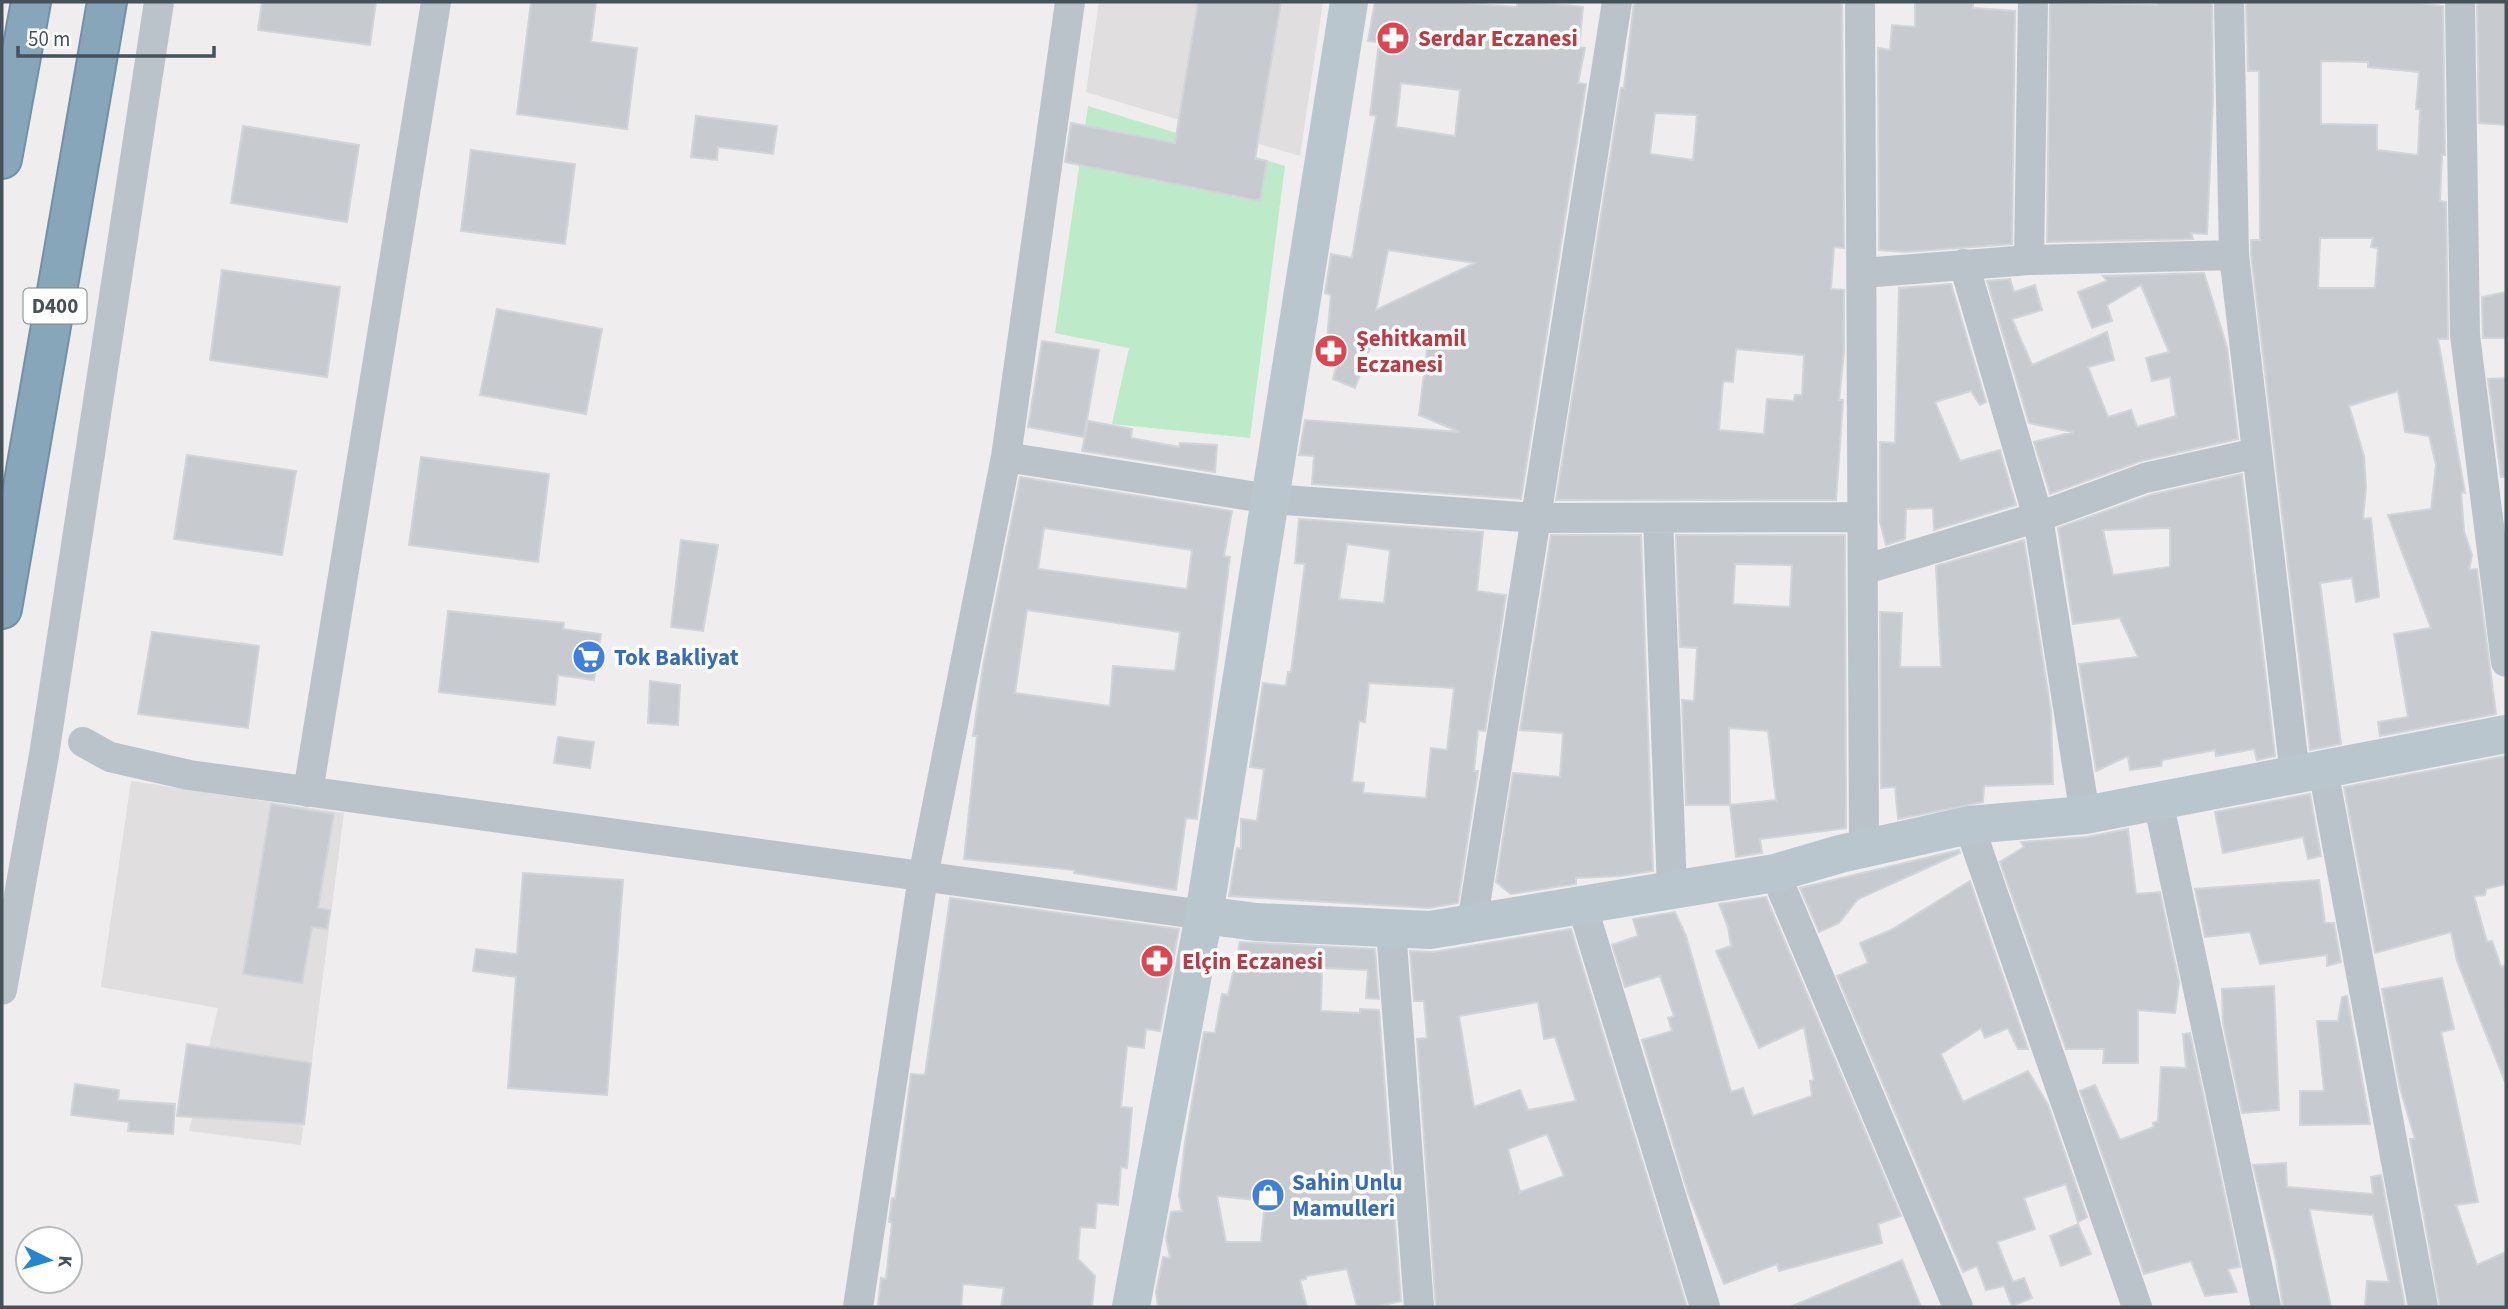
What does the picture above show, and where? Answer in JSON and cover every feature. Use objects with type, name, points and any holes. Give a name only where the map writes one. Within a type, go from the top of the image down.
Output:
[{"type":"highway","points":[[2,159],[30,2]]},
{"type":"highway","name":"D400","points":[[2,609],[107,2]]},
{"type":"street","points":[[2,990],[44,755],[159,2]]},
{"type":"street","points":[[308,792],[436,2]]},
{"type":"street","points":[[858,1307],[923,877],[1006,457],[1070,2]]},
{"type":"street","points":[[1131,1307],[1204,915],[1349,2]]},
{"type":"street","points":[[1472,924],[1617,2]]},
{"type":"street","points":[[1860,2],[1864,848]]},
{"type":"street","points":[[2029,260],[2033,2]]},
{"type":"street","points":[[2229,2],[2234,255],[2257,453],[2309,772],[2423,1307]]},
{"type":"street","points":[[2460,2],[2465,335],[2506,662]]},
{"type":"street","points":[[1862,273],[2029,260],[2234,255]]},
{"type":"street","points":[[1964,264],[2038,517],[2085,815]]},
{"type":"street","points":[[1863,570],[2038,517],[2145,478],[2257,453]]},
{"type":"street","points":[[1006,457],[1270,499],[1536,518],[1863,517]]},
{"type":"street","points":[[1658,517],[1672,890]]},
{"type":"street","points":[[83,742],[110,757],[189,775],[308,792],[1256,922],[1430,930],[1775,873],[1864,848],[1969,825],[2085,815],[2506,734]]},
{"type":"street","points":[[2158,801],[2266,1307]]},
{"type":"street","points":[[1969,825],[2137,1307]]},
{"type":"street","points":[[1775,873],[1958,1307]]},
{"type":"street","points":[[1582,905],[1704,1307]]},
{"type":"street","points":[[1391,929],[1419,1307]]},
{"type":"shaded area","points":[[1099,2],[1323,2],[1300,156],[1086,92]]},
{"type":"shaded area","points":[[131,781],[344,813],[301,1145],[189,1131],[218,1008],[101,987]]},
{"type":"green space","points":[[1088,106],[1285,166],[1250,438],[1112,424],[1129,348],[1055,333]]},
{"type":"building","points":[[262,2],[376,2],[370,45],[258,30]]},
{"type":"building","points":[[531,2],[596,2],[591,42],[637,48],[627,129],[517,114]]},
{"type":"building","points":[[1198,2],[1281,2],[1255,159],[1267,161],[1260,201],[1065,162],[1071,123],[1175,143]]},
{"type":"building","points":[[1375,2],[1453,2],[1517,7],[1517,2],[1536,2],[1583,7],[1579,47],[1585,48],[1578,83],[1586,84],[1521,499],[1312,484],[1314,456],[1299,455],[1305,420],[1460,432],[1419,415],[1427,349],[1372,343],[1355,388],[1333,379],[1340,352],[1326,350],[1331,295],[1325,293],[1331,254],[1352,258],[1376,116],[1370,115],[1379,42],[1368,41]],"holes":[[[1401,83],[1460,90],[1455,136],[1396,127]],[[1388,250],[1475,263],[1376,310]]]},
{"type":"building","points":[[1634,2],[1842,2],[1844,248],[1834,247],[1831,289],[1844,290],[1844,351],[1839,400],[1843,400],[1836,500],[1556,500],[1621,88],[1624,88]],"holes":[[[1655,113],[1697,115],[1693,160],[1650,154]],[[1736,349],[1804,355],[1802,395],[1795,395],[1794,401],[1767,399],[1764,434],[1719,430],[1723,381],[1733,382]]]},
{"type":"building","points":[[1915,2],[1973,2],[1973,8],[2015,11],[2012,244],[1905,252],[1879,250],[1878,48],[1890,50],[1892,25],[1915,27]]},
{"type":"building","points":[[2050,2],[2157,5],[2157,2],[2212,2],[2213,97],[2207,234],[2191,233],[2193,239],[2047,242]]},
{"type":"building","points":[[2246,2],[2414,2],[2443,6],[2445,155],[2442,155],[2440,201],[2446,202],[2448,339],[2438,339],[2465,493],[2461,492],[2464,531],[2472,555],[2469,570],[2477,569],[2496,714],[2380,736],[2378,722],[2408,717],[2394,634],[2431,628],[2388,515],[2431,509],[2436,465],[2429,436],[2405,432],[2398,391],[2349,406],[2364,456],[2366,487],[2363,519],[2371,518],[2379,597],[2356,602],[2352,578],[2320,583],[2341,744],[2310,750],[2251,254],[2251,240],[2260,240],[2259,71],[2248,71]],"holes":[[[2321,61],[2368,62],[2368,67],[2419,72],[2416,109],[2420,109],[2418,155],[2377,150],[2377,125],[2321,124]],[[2320,238],[2373,238],[2371,247],[2378,248],[2375,288],[2318,288]]]},
{"type":"building","points":[[2477,2],[2506,2],[2506,125],[2479,123]]},
{"type":"building","points":[[696,116],[777,126],[773,154],[718,147],[717,160],[691,157]]},
{"type":"building","points":[[243,126],[359,145],[347,222],[231,203]]},
{"type":"building","points":[[471,150],[575,164],[565,244],[461,231]]},
{"type":"building","points":[[222,270],[340,287],[327,377],[210,360]]},
{"type":"building","points":[[2204,273],[2227,347],[2238,439],[2141,461],[2050,494],[2034,442],[2073,432],[2029,423],[1987,281],[2010,279],[2014,292],[2035,285],[2042,310],[2012,319],[2032,365],[2107,332],[2114,360],[2088,367],[2108,417],[2131,410],[2137,427],[2176,416],[2170,377],[2152,381],[2146,358],[2169,352],[2141,285],[2107,305],[2112,321],[2092,328],[2078,292],[2107,281],[2103,276]]},
{"type":"building","points":[[1951,284],[1986,402],[1980,405],[1971,391],[1935,402],[1960,461],[2000,450],[2016,505],[1934,530],[1933,508],[1906,509],[1905,539],[1886,545],[1880,522],[1880,442],[1895,443],[1899,288]]},
{"type":"building","points":[[2506,292],[2506,338],[2483,338],[2482,297]]},
{"type":"building","points":[[497,309],[602,329],[586,414],[480,395]]},
{"type":"building","points":[[1042,341],[1099,350],[1084,437],[1028,427]]},
{"type":"building","points":[[2506,378],[2506,477],[2501,477],[2488,379]]},
{"type":"building","points":[[1088,421],[1132,429],[1131,438],[1179,447],[1180,443],[1217,445],[1215,472],[1082,451]]},
{"type":"building","points":[[187,455],[296,471],[282,555],[174,539]]},
{"type":"building","points":[[421,457],[549,474],[538,562],[409,545]]},
{"type":"building","points":[[2242,474],[2275,756],[2257,760],[2254,749],[2216,756],[2215,750],[2162,760],[2161,766],[2130,770],[2128,756],[2096,771],[2079,664],[2138,657],[2120,618],[2073,624],[2058,528],[2150,495]],"holes":[[[2170,528],[2170,567],[2113,575],[2103,530]]]},
{"type":"building","points":[[1020,477],[1232,511],[1224,556],[1230,557],[1197,819],[1186,818],[1176,890],[1074,873],[1075,870],[964,859],[977,736],[973,736],[983,666]],"holes":[[[1044,528],[1192,550],[1187,589],[1038,569]],[[1027,610],[1180,632],[1175,671],[1113,666],[1110,706],[1015,693]]]},
{"type":"building","points":[[1299,519],[1483,532],[1477,591],[1506,595],[1485,731],[1478,730],[1474,771],[1478,771],[1458,903],[1429,908],[1229,896],[1237,848],[1241,849],[1241,819],[1257,821],[1264,769],[1250,767],[1263,683],[1286,686],[1288,672],[1291,672],[1305,564],[1295,563]],"holes":[[[1347,544],[1390,550],[1384,603],[1339,599]],[[1369,683],[1454,688],[1447,750],[1431,748],[1426,798],[1363,793],[1364,783],[1352,782],[1359,721],[1365,722]]]},
{"type":"building","points":[[1551,535],[1641,535],[1653,871],[1576,878],[1576,884],[1511,894],[1496,882],[1513,773],[1560,777],[1563,733],[1520,730]]},
{"type":"building","points":[[1676,535],[1845,535],[1846,828],[1760,839],[1762,853],[1736,857],[1730,805],[1686,805],[1682,700],[1694,701],[1697,648],[1680,647]],"holes":[[[1735,564],[1792,565],[1790,607],[1733,604]],[[1729,728],[1768,731],[1776,800],[1730,805]]]},
{"type":"building","points":[[681,540],[718,545],[703,631],[671,627]]},
{"type":"building","points":[[2024,540],[2051,711],[2053,784],[1984,786],[1983,802],[1898,819],[1895,787],[1881,788],[1880,612],[1902,613],[1900,667],[1941,667],[1936,566]]},
{"type":"building","points":[[448,611],[564,623],[563,629],[601,634],[594,680],[558,675],[555,705],[439,692]]},
{"type":"building","points":[[152,632],[259,646],[248,728],[138,714]]},
{"type":"building","points":[[650,681],[680,685],[678,725],[648,723]]},
{"type":"building","points":[[558,737],[594,742],[590,768],[554,763]]},
{"type":"building","points":[[2506,756],[2506,884],[2486,889],[2485,895],[2474,896],[2487,942],[2492,941],[2501,967],[2506,965],[2505,1082],[2457,961],[2451,932],[2375,953],[2344,787]]},
{"type":"building","points":[[2310,794],[2321,856],[2308,859],[2303,837],[2223,853],[2215,812]]},
{"type":"building","points":[[271,804],[334,814],[318,908],[330,910],[327,929],[312,927],[302,983],[243,974]]},
{"type":"building","points":[[2128,829],[2136,894],[2160,892],[2179,982],[2175,1013],[2138,1010],[2138,1063],[2103,1063],[2104,1049],[2066,1049],[2000,862],[2024,847],[2021,842],[2087,837]]},
{"type":"building","points":[[1959,850],[1960,853],[1858,899],[1839,923],[1819,932],[1800,888]]},
{"type":"building","points":[[523,873],[623,880],[607,1095],[508,1088],[516,977],[473,971],[476,949],[517,954]]},
{"type":"building","points":[[2319,880],[2325,923],[2334,923],[2341,962],[2327,966],[2327,955],[2260,964],[2250,932],[2205,937],[2195,889]]},
{"type":"building","points":[[1970,881],[2028,1049],[2018,1049],[2008,1028],[1985,1038],[1981,1028],[1941,1054],[1963,1102],[2028,1071],[2048,1105],[2087,1217],[2078,1222],[2066,1184],[2024,1198],[2035,1229],[1997,1242],[2013,1282],[2024,1278],[2032,1298],[2012,1306],[2004,1286],[1986,1290],[1977,1266],[1963,1272],[1837,976],[1868,963],[1860,943],[1891,930]]},
{"type":"building","points":[[1766,897],[1901,1216],[1878,1224],[1882,1243],[1779,1271],[1777,1264],[1724,1284],[1688,1193],[1642,1040],[1672,1031],[1668,1018],[1674,1016],[1660,976],[1625,987],[1612,945],[1638,936],[1633,919],[1675,912],[1686,936],[1731,1092],[1743,1088],[1753,1116],[1812,1096],[1810,1081],[1814,1080],[1804,1027],[1759,1048],[1716,951],[1731,946],[1728,927],[1719,904]]},
{"type":"building","points":[[950,898],[1179,929],[1160,1031],[1146,1029],[1144,1048],[1127,1046],[1121,1107],[1132,1108],[1127,1168],[1121,1167],[1118,1205],[1097,1203],[1095,1228],[1080,1227],[1078,1259],[1095,1276],[1092,1307],[1001,1307],[1004,1288],[963,1284],[961,1307],[878,1307],[881,1278],[886,1279],[892,1222],[889,1222],[892,1198],[895,1199],[911,1074],[925,1075]]},
{"type":"building","points":[[1571,929],[1687,1307],[1436,1307],[1417,1039],[1427,1038],[1424,1001],[1414,1001],[1410,951],[1434,952]],"holes":[[[1538,1002],[1544,1039],[1555,1037],[1576,1101],[1528,1110],[1520,1090],[1474,1107],[1459,1016]],[[1547,1134],[1564,1176],[1520,1192],[1508,1149]]]},
{"type":"building","points":[[1240,942],[1375,949],[1379,999],[1366,998],[1368,970],[1322,968],[1321,1011],[1360,1013],[1360,1009],[1379,1010],[1401,1301],[1375,1307],[1357,1307],[1347,1269],[1306,1276],[1306,1279],[1300,1280],[1307,1307],[1158,1307],[1156,1292],[1163,1257],[1170,1258],[1166,1238],[1171,1212],[1182,1211],[1179,1196],[1185,1143],[1204,1032],[1215,1033],[1222,994],[1228,995]],"holes":[[[1217,1196],[1265,1201],[1261,1242],[1226,1242]]]},
{"type":"building","points":[[2442,978],[2454,1029],[2441,1032],[2478,1202],[2456,1205],[2477,1265],[2506,1252],[2506,1307],[2440,1307],[2410,1139],[2415,1139],[2400,1088],[2382,989]]},
{"type":"building","points":[[2274,986],[2279,1110],[2242,1113],[2223,1023],[2222,989]]},
{"type":"building","points":[[2347,996],[2370,1124],[2300,1125],[2300,1091],[2324,1091],[2317,1021],[2338,1021],[2342,997]]},
{"type":"building","points":[[2190,1033],[2240,1267],[2228,1269],[2237,1292],[2205,1296],[2191,1261],[2144,1274],[2080,1091],[2095,1085],[2120,1140],[2154,1127],[2153,1123],[2158,1121],[2161,1067],[2186,1068],[2183,1034]]},
{"type":"building","points":[[187,1044],[311,1063],[304,1124],[177,1116]]},
{"type":"building","points":[[75,1084],[119,1090],[118,1100],[175,1104],[173,1134],[128,1131],[129,1122],[71,1115]]},
{"type":"building","points":[[2286,1163],[2287,1187],[2373,1194],[2371,1177],[2381,1175],[2405,1307],[2365,1307],[2367,1281],[2389,1282],[2373,1215],[2309,1209],[2331,1307],[2283,1307],[2276,1260],[2253,1165]]},
{"type":"building","points":[[2078,1224],[2091,1254],[2061,1266],[2050,1236]]},
{"type":"building","points":[[1902,1260],[1921,1307],[1790,1307]]},
{"type":"place","name":"Serdar Eczanesi","points":[[1393,38]]},
{"type":"place","name":"Şehitkamil Eczanesi","points":[[1331,351]]},
{"type":"place","name":"Tok Bakliyat","points":[[589,657]]},
{"type":"place","name":"Elçin Eczanesi","points":[[1157,961]]},
{"type":"place","name":"Sahin Unlu Mamulleri","points":[[1268,1195]]}]
